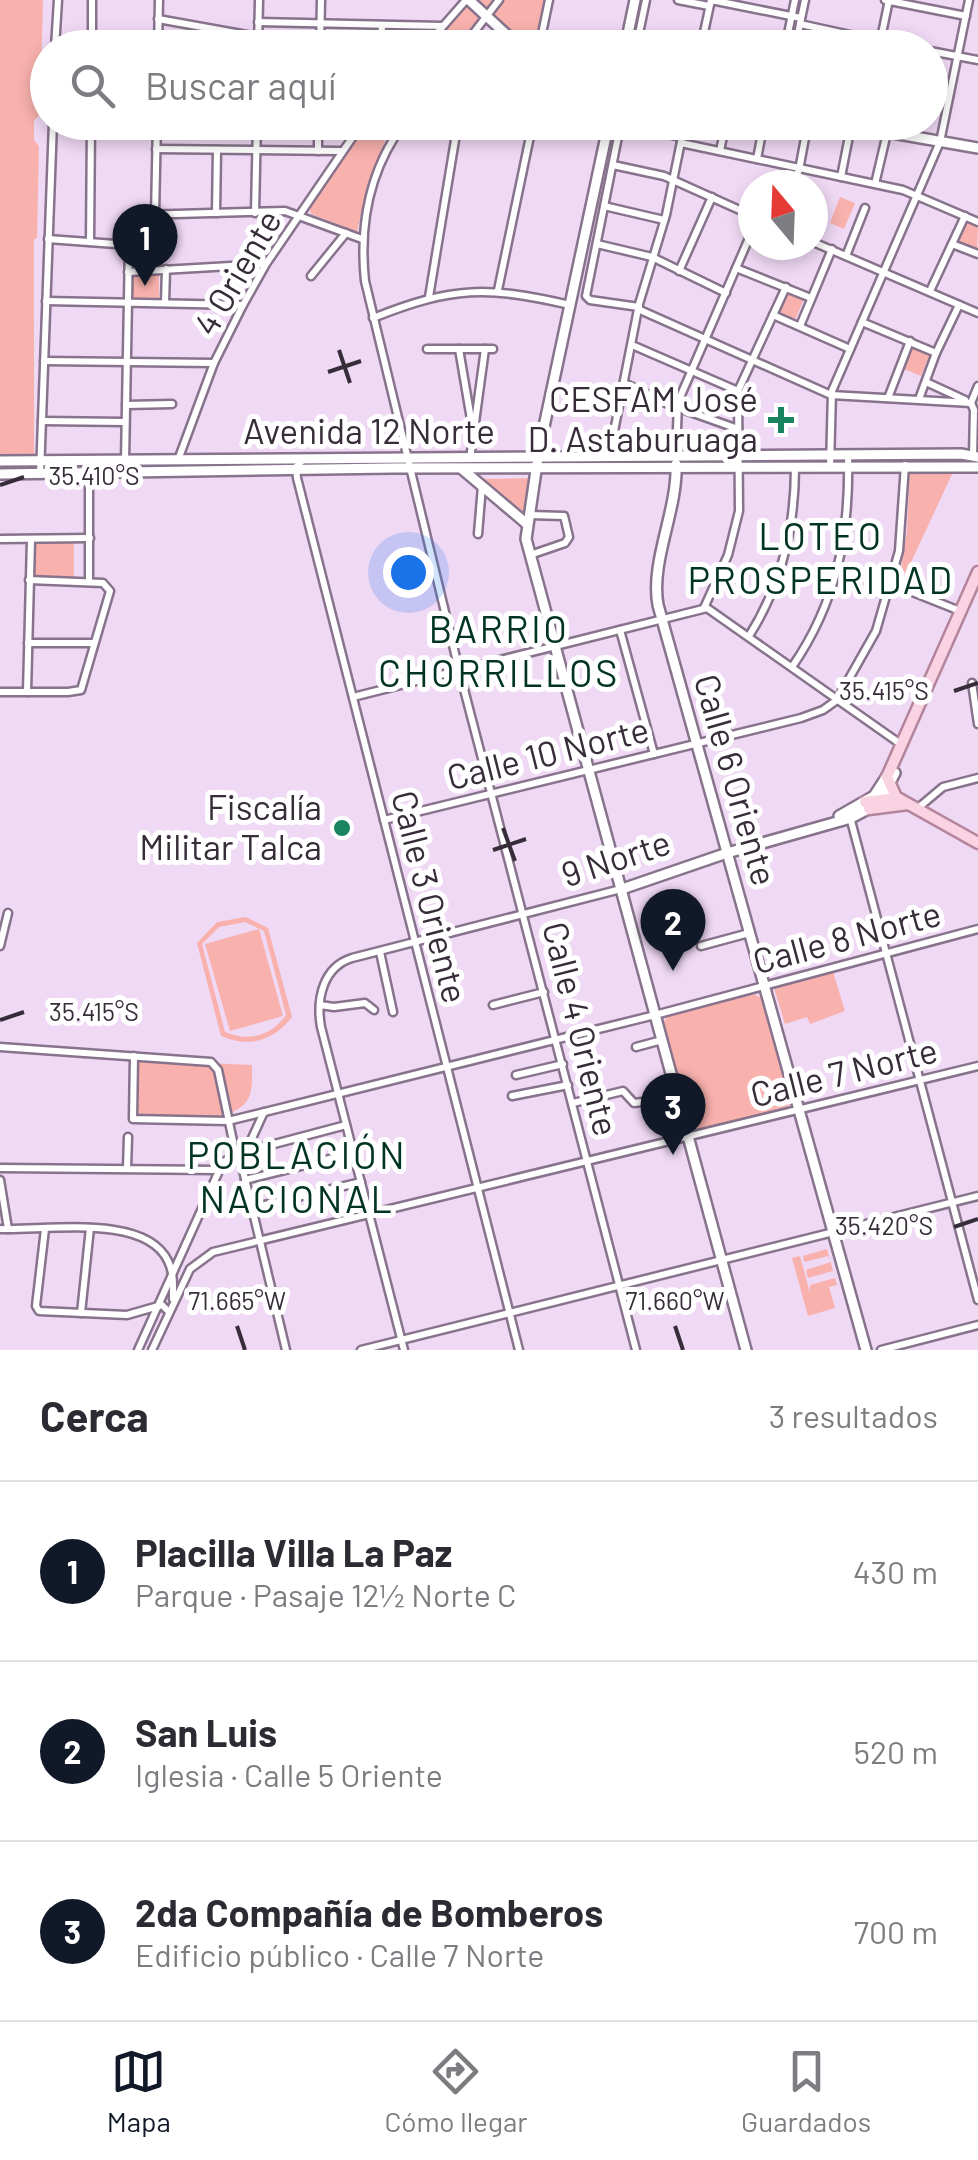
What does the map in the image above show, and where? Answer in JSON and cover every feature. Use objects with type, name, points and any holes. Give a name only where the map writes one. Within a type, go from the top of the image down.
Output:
[{"type":"main road","points":[[467,0],[501,30]]},
{"type":"main road","points":[[629,30],[635,0]]},
{"type":"main road","points":[[606,140],[538,464],[528,519],[530,555],[746,1350]]},
{"type":"main road","points":[[928,140],[978,148]]},
{"type":"main road","name":"Avenida 12 Norte","points":[[0,461],[88,462],[124,468],[296,469],[470,460],[538,464],[976,456]]},
{"type":"main road","name":"Avenida 12 Norte","points":[[0,474],[88,474],[178,461],[304,460],[462,469],[609,458],[676,462]]},
{"type":"main road","name":"Avenida 12 Norte","points":[[905,460],[978,467]]},
{"type":"main road","name":"Avenida 12 Norte","points":[[741,462],[796,467],[830,461]]},
{"type":"main road","name":"Calle 6 Oriente","points":[[676,462],[675,494],[656,585],[662,620],[866,1350]]},
{"type":"main road","points":[[462,469],[528,519]]},
{"type":"main road","points":[[882,799],[978,572]]},
{"type":"main road","points":[[893,769],[900,793],[909,804]]},
{"type":"main road","points":[[867,806],[893,769]]},
{"type":"main road","points":[[889,786],[909,804],[978,843]]},
{"type":"main road","points":[[867,806],[882,799],[909,804]]},
{"type":"main road","points":[[867,806],[909,804]]},
{"type":"main road","name":"9 Norte","points":[[622,888],[867,806]]},
{"type":"street","points":[[56,30],[58,0]]},
{"type":"street","points":[[92,0],[92,30]]},
{"type":"street","points":[[158,30],[159,0]]},
{"type":"street","points":[[258,30],[259,0]]},
{"type":"street","points":[[320,30],[321,0]]},
{"type":"street","points":[[439,30],[467,0]]},
{"type":"street","points":[[475,30],[499,0]]},
{"type":"street","points":[[543,30],[549,0]]},
{"type":"street","points":[[639,30],[646,0]]},
{"type":"street","points":[[678,0],[791,16],[830,30]]},
{"type":"street","points":[[788,30],[794,0]]},
{"type":"street","points":[[798,30],[805,0]]},
{"type":"street","points":[[883,30],[888,0],[966,16]]},
{"type":"street","points":[[948,103],[970,0]]},
{"type":"street","points":[[704,30],[710,2]]},
{"type":"street","points":[[158,19],[219,30]]},
{"type":"street","points":[[258,22],[442,26]]},
{"type":"street","points":[[382,25],[382,30]]},
{"type":"street","points":[[948,54],[978,60]]},
{"type":"street","points":[[40,474],[51,140]]},
{"type":"street","points":[[90,242],[91,140]]},
{"type":"street","points":[[155,214],[156,140]]},
{"type":"street","points":[[255,212],[256,140]]},
{"type":"street","points":[[318,140],[318,151]]},
{"type":"street","name":"4 Oriente","points":[[178,461],[214,363],[266,264],[349,140]]},
{"type":"street","name":"Calle 4 Oriente","points":[[393,140],[370,195],[362,239],[365,281],[460,670],[636,1350]]},
{"type":"street","points":[[429,297],[455,140]]},
{"type":"street","points":[[498,290],[528,140]]},
{"type":"street","points":[[617,140],[586,298],[639,309],[831,395],[971,402]]},
{"type":"street","points":[[609,458],[639,309],[681,140],[798,170],[804,140]]},
{"type":"street","points":[[720,151],[722,140]]},
{"type":"street","points":[[757,159],[761,140]]},
{"type":"street","points":[[841,178],[854,140]]},
{"type":"street","points":[[876,184],[885,140]]},
{"type":"street","points":[[830,461],[831,395],[940,142]]},
{"type":"street","points":[[156,149],[341,151]]},
{"type":"street","points":[[216,213],[217,150]]},
{"type":"street","points":[[612,165],[673,180],[738,209]]},
{"type":"street","points":[[828,176],[916,196],[978,222]]},
{"type":"street","points":[[679,270],[712,197]]},
{"type":"street","points":[[604,206],[664,220]]},
{"type":"street","points":[[846,256],[865,208]]},
{"type":"street","points":[[124,468],[132,219],[155,214],[285,211],[362,239]]},
{"type":"street","points":[[930,292],[965,216]]},
{"type":"street","points":[[311,276],[346,234]]},
{"type":"street","points":[[48,240],[129,245]]},
{"type":"street","points":[[596,244],[652,257],[726,293]]},
{"type":"street","points":[[952,244],[978,254]]},
{"type":"street","points":[[828,248],[978,312]]},
{"type":"street","points":[[800,326],[832,250]]},
{"type":"street","name":"Calle 6 Oriente","points":[[676,462],[677,406],[739,260]]},
{"type":"street","points":[[128,272],[266,264]]},
{"type":"street","points":[[165,304],[166,268]]},
{"type":"street","points":[[736,268],[811,298]]},
{"type":"street","points":[[704,608],[732,540],[739,511],[738,391],[786,287]]},
{"type":"street","points":[[373,318],[429,297],[455,292],[498,290],[570,305]]},
{"type":"street","points":[[46,300],[244,306]]},
{"type":"street","points":[[919,399],[959,305]]},
{"type":"street","points":[[773,315],[850,350]]},
{"type":"street","points":[[862,322],[936,353]]},
{"type":"street","points":[[888,398],[910,341]]},
{"type":"street","points":[[632,345],[738,391]]},
{"type":"street","points":[[427,349],[489,349],[470,460]]},
{"type":"street","points":[[460,349],[474,434]]},
{"type":"street","points":[[44,360],[214,363]]},
{"type":"street","points":[[926,382],[971,402],[976,456]]},
{"type":"street","points":[[624,383],[738,429]]},
{"type":"street","points":[[971,402],[978,386]]},
{"type":"street","points":[[126,405],[172,404]]},
{"type":"street","points":[[42,421],[125,422]]},
{"type":"street","points":[[296,469],[304,460]]},
{"type":"street","points":[[837,700],[870,644],[892,584],[901,534],[905,460]]},
{"type":"street","points":[[792,668],[817,626],[838,572],[848,518],[848,461]]},
{"type":"street","points":[[88,462],[89,581]]},
{"type":"street","points":[[749,636],[769,601],[783,564],[792,522],[796,467]]},
{"type":"street","name":"Calle 3 Oriente","points":[[296,469],[519,1350]]},
{"type":"street","points":[[478,534],[482,486]]},
{"type":"street","points":[[528,519],[564,516],[569,537],[563,544],[530,555]]},
{"type":"street","points":[[0,539],[90,538]]},
{"type":"street","points":[[27,692],[31,540]]},
{"type":"street","points":[[0,692],[81,690],[110,588],[106,583],[89,581],[29,580]]},
{"type":"street","points":[[892,584],[961,612]]},
{"type":"street","points":[[353,698],[704,608],[712,609],[902,745]]},
{"type":"street","points":[[620,630],[654,754]]},
{"type":"street","points":[[28,643],[93,644]]},
{"type":"street","points":[[972,683],[978,724]]},
{"type":"street","name":"Calle 10 Norte","points":[[384,820],[811,714],[837,700]]},
{"type":"street","points":[[909,804],[943,787],[978,778]]},
{"type":"street","points":[[850,814],[978,1300]]},
{"type":"street","name":"9 Norte","points":[[320,1005],[334,965],[622,888]]},
{"type":"street","points":[[0,946],[8,913]]},
{"type":"street","name":"Calle 8 Norte","points":[[134,1056],[133,1119],[228,1121],[655,1015],[978,929]]},
{"type":"street","points":[[701,946],[749,932]]},
{"type":"street","points":[[380,952],[393,1012]]},
{"type":"street","points":[[493,1005],[544,992]]},
{"type":"street","points":[[374,1010],[365,1004],[320,1005],[321,1027],[404,1350]]},
{"type":"street","points":[[636,1047],[662,1040]]},
{"type":"street","points":[[0,1048],[214,1064],[232,1156]]},
{"type":"street","points":[[516,1075],[563,1064]]},
{"type":"street","name":"Calle 7 Norte","points":[[186,1276],[199,1259],[213,1252],[978,1066]]},
{"type":"street","points":[[512,1096],[568,1085]]},
{"type":"street","points":[[573,1103],[623,1091],[634,1103],[677,1098]]},
{"type":"street","points":[[264,1112],[241,1162],[286,1350]]},
{"type":"street","points":[[138,1350],[218,1170],[232,1156],[346,1124]]},
{"type":"street","points":[[128,1137],[128,1168]]},
{"type":"street","points":[[245,1180],[354,1153]]},
{"type":"street","points":[[0,1168],[218,1170]]},
{"type":"street","points":[[0,1180],[4,1229],[90,1228],[145,1238],[163,1252],[173,1274],[174,1303]]},
{"type":"street","points":[[252,1208],[361,1182]]},
{"type":"street","points":[[361,1350],[978,1196]]},
{"type":"street","points":[[81,1312],[90,1228]]},
{"type":"street","points":[[45,1229],[36,1306],[39,1312],[127,1315],[158,1306],[166,1307],[169,1313]]},
{"type":"street","points":[[152,1350],[186,1276],[173,1274]]},
{"type":"street","points":[[881,1350],[978,1325]]},
{"type":"street","points":[[159,1336],[162,1350]]},
{"type":"shaded area","points":[[0,0],[43,0],[42,30],[30,30],[30,140],[39,146],[34,239],[34,455],[0,454]]},
{"type":"shaded area","points":[[470,0],[545,0],[539,30],[509,30],[487,12],[472,30],[444,30]]},
{"type":"shaded area","points":[[356,140],[386,140],[367,188],[357,232],[311,214],[309,208]]},
{"type":"shaded area","points":[[840,197],[855,203],[844,229],[830,223]]},
{"type":"shaded area","points":[[964,219],[978,225],[977,250],[954,240]]},
{"type":"shaded area","points":[[159,271],[159,300],[131,300],[131,272]]},
{"type":"shaded area","points":[[782,290],[804,299],[795,320],[773,311]]},
{"type":"shaded area","points":[[909,344],[930,353],[921,376],[899,367]]},
{"type":"shaded area","points":[[910,470],[954,470],[906,573],[901,569]]},
{"type":"shaded area","points":[[531,478],[524,512],[482,479]]},
{"type":"shaded area","points":[[35,540],[74,542],[74,578],[34,577]]},
{"type":"shaded area","points":[[246,917],[268,928],[292,1017],[269,1037],[251,1042],[221,1036],[197,943],[217,922]],"holes":[[[245,922],[264,931],[286,1015],[259,1035],[225,1032],[202,944],[219,927]]]},
{"type":"shaded area","points":[[259,929],[283,1016],[230,1031],[205,944]]},
{"type":"shaded area","points":[[833,972],[845,1011],[810,1024],[807,1017],[785,1024],[774,988]]},
{"type":"shaded area","points":[[753,994],[762,998],[791,1103],[785,1110],[697,1129],[688,1124],[663,1023],[667,1016]]},
{"type":"shaded area","points":[[138,1060],[252,1065],[249,1097],[241,1107],[214,1117],[135,1116]]},
{"type":"shaded area","points":[[827,1249],[830,1260],[828,1256],[804,1262],[803,1256]]},
{"type":"shaded area","points":[[800,1256],[810,1293],[810,1285],[835,1278],[837,1285],[829,1287],[835,1308],[808,1316],[792,1258]]},
{"type":"shaded area","points":[[831,1262],[833,1271],[808,1278],[806,1270]]},
{"type":"place","name":"Placilla Villa La Paz","points":[[145,286]]},
{"type":"place","name":"CESFAM José D. Astaburuaga","points":[[781,420]]},
{"type":"place","name":"Fiscalía Militar Talca","points":[[342,828]]},
{"type":"place","name":"San Luis","points":[[673,971]]},
{"type":"place","name":"2da Compañía de Bomberos","points":[[673,1155]]},
{"type":"district","name":"LOTEO PROSPERIDAD","points":[[821,559]]},
{"type":"district","name":"BARRIO CHORRILLOS","points":[[499,652]]},
{"type":"district","name":"POBLACIÓN NACIONAL","points":[[297,1178]]}]
